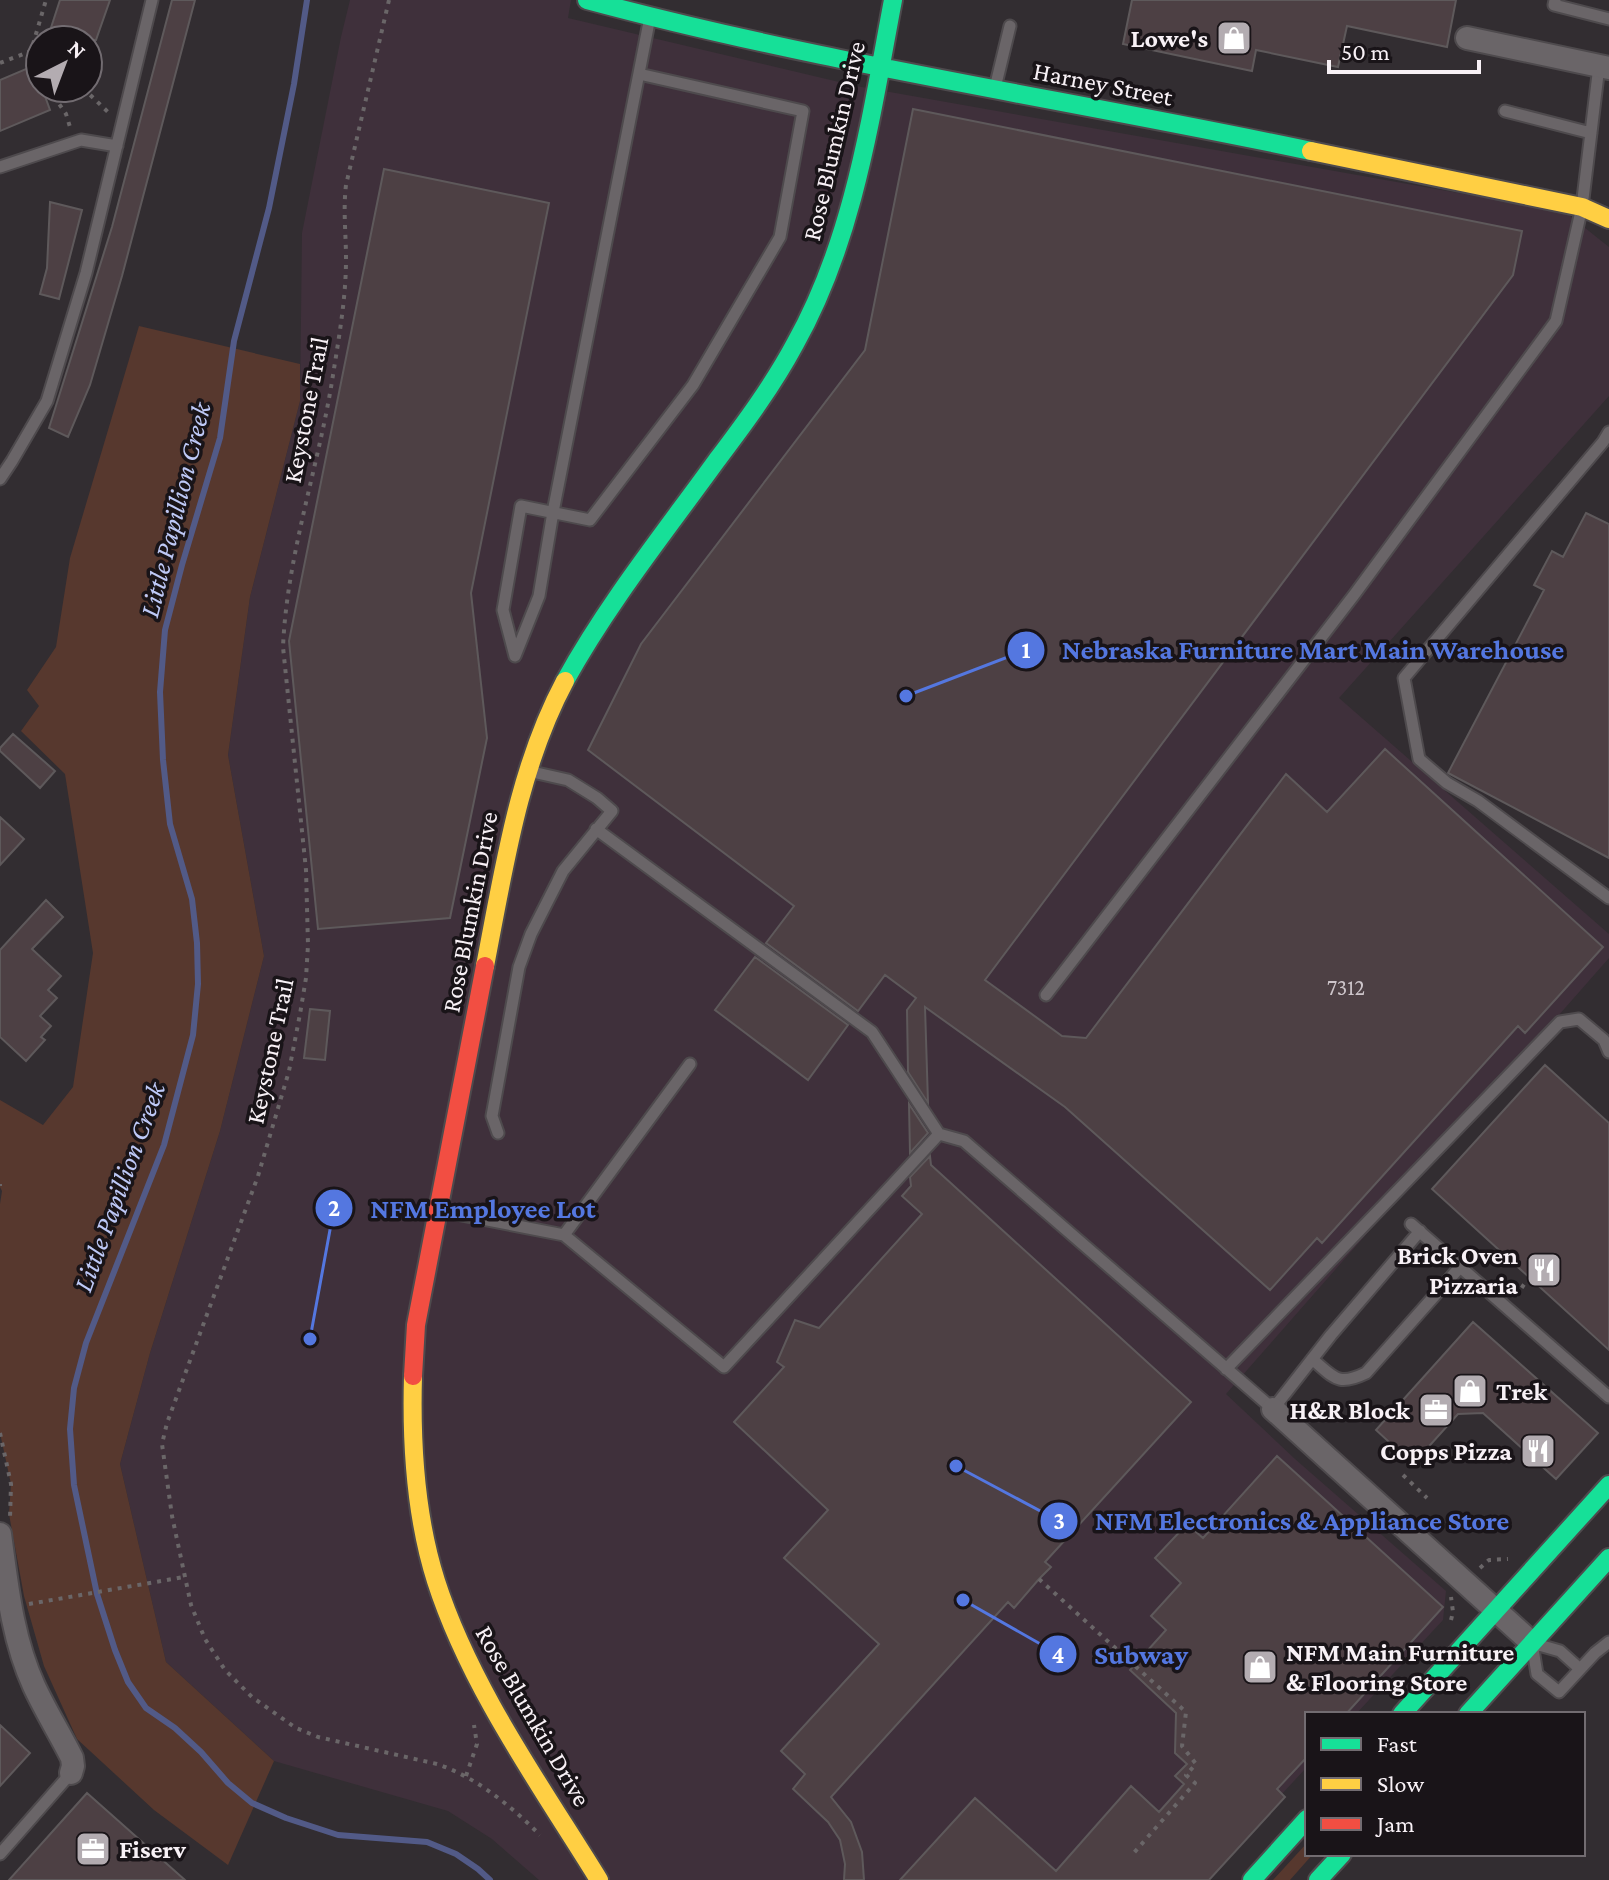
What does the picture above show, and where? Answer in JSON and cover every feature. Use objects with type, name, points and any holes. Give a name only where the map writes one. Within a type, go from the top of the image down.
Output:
[{"type":"main road","name":"Harney Street","points":[[586,0],[880,67],[1299,148],[1582,207],[1609,219]]},
{"type":"main road","name":"Rose Blumkin Drive","points":[[599,1880],[485,1693],[447,1612],[426,1541],[413,1469],[411,1400],[416,1325],[510,837],[538,741],[585,646],[757,406],[817,302],[852,198],[893,0]]},
{"type":"main road","points":[[1404,1712],[1609,1485]]},
{"type":"main road","points":[[1470,1712],[1609,1558]]},
{"type":"main road","points":[[1252,1880],[1305,1821]]},
{"type":"main road","points":[[1318,1880],[1340,1856]]},
{"type":"street","points":[[1467,38],[1604,67]]},
{"type":"street","points":[[1273,1409],[1532,1643]]},
{"type":"street","points":[[0,1534],[9,1602],[21,1650],[34,1685],[72,1758],[71,1773]]},
{"type":"lane","points":[[0,479],[47,401],[86,273],[152,0]]},
{"type":"lane","points":[[1555,0],[1554,5],[1609,19]]},
{"type":"lane","points":[[639,74],[803,111],[780,237],[693,385],[590,520],[553,512],[521,506],[503,610],[515,656],[539,596],[553,512],[650,17]]},
{"type":"lane","points":[[994,90],[1010,26]]},
{"type":"lane","points":[[1046,995],[1344,607],[1556,321],[1582,207],[1591,133],[1604,67]]},
{"type":"lane","points":[[1505,111],[1591,133]]},
{"type":"lane","points":[[0,167],[81,140],[117,146]]},
{"type":"lane","points":[[1609,432],[1404,678],[1419,759],[1447,783],[1478,801],[1609,898]]},
{"type":"lane","points":[[498,1133],[492,1116],[519,967],[531,934],[563,871],[612,811],[568,780],[528,771]]},
{"type":"lane","points":[[596,829],[872,1032],[939,1134],[964,1141],[1273,1409],[1416,1228],[1609,1397]]},
{"type":"lane","points":[[1226,1369],[1560,1022],[1579,1019],[1604,1040],[1609,1052]]},
{"type":"lane","points":[[564,1235],[690,1064]]},
{"type":"lane","points":[[439,1211],[564,1235],[724,1367],[939,1134]]},
{"type":"lane","points":[[1312,1359],[1338,1380],[1351,1380],[1366,1373],[1460,1267]]},
{"type":"lane","points":[[1580,1669],[1560,1651],[1532,1643],[1537,1674],[1559,1692],[1580,1669],[1598,1649],[1609,1642]]},
{"type":"lane","points":[[0,1854],[71,1773]]},
{"type":"path","points":[[39,24],[46,0]]},
{"type":"path","name":"Keystone Trail","points":[[389,0],[346,185],[346,258],[339,334],[328,404],[285,611],[283,647],[306,870],[306,978],[289,1071],[263,1161],[172,1408],[162,1444],[172,1516],[191,1605],[205,1639],[225,1670],[252,1697],[296,1728],[318,1737],[453,1769],[487,1790],[545,1840]]},
{"type":"path","points":[[0,63],[24,54]]},
{"type":"path","points":[[59,104],[66,114],[74,142]]},
{"type":"path","points":[[99,104],[122,126]]},
{"type":"path","points":[[1518,1293],[1525,1283]]},
{"type":"path","points":[[1403,1475],[1427,1498]]},
{"type":"path","points":[[35,1604],[184,1577]]},
{"type":"path","points":[[1039,1579],[1186,1712],[1182,1746],[1196,1764],[1186,1775],[1195,1783],[1132,1855]]},
{"type":"shaded area","points":[[350,0],[571,0],[568,18],[856,86],[1565,212],[1609,247],[1609,396],[1339,698],[1609,934],[1609,958],[1226,1394],[1446,1591],[1443,1620],[1358,1712],[1305,1712],[1305,1769],[1202,1880],[539,1880],[492,1839],[448,1811],[274,1761],[166,1662],[120,1464],[150,1353],[220,1131],[264,956],[228,755],[250,597],[300,401],[302,233]]},
{"type":"shaded area","points":[[139,326],[300,364],[300,401],[250,597],[228,755],[264,956],[220,1131],[150,1353],[120,1464],[166,1662],[274,1761],[228,1865],[154,1810],[77,1739],[44,1666],[24,1596],[9,1514],[11,1484],[0,1433],[0,1100],[43,1125],[73,1087],[93,953],[65,774],[21,731],[39,706],[27,690],[56,647],[70,558]]},
{"type":"shaded area","points":[[1305,1845],[1305,1856],[1311,1856],[1290,1880],[1273,1880]]},
{"type":"building","points":[[60,0],[110,0],[102,24],[52,24]]},
{"type":"building","points":[[172,0],[195,0],[122,276],[90,385],[68,437],[49,428],[112,227]]},
{"type":"building","name":"Lowe's","points":[[1132,0],[1456,0],[1447,47],[1347,26],[1338,67],[1256,50],[1252,71],[1123,44]]},
{"type":"building","points":[[24,70],[24,104],[48,104],[50,110],[0,131],[0,80]]},
{"type":"building","points":[[913,109],[1522,231],[1513,275],[985,980],[1062,1036],[1086,1038],[1286,774],[1327,812],[1385,749],[1603,947],[1525,1033],[1518,1026],[1322,1243],[1317,1238],[1270,1290],[1065,1107],[925,1007],[928,1103],[908,1072],[907,1010],[916,998],[885,975],[858,1011],[766,943],[794,906],[588,750],[641,644],[865,350]]},
{"type":"building","points":[[384,169],[549,203],[471,593],[487,738],[450,918],[318,929],[289,641]]},
{"type":"building","points":[[50,202],[82,210],[59,299],[40,294],[47,268]]},
{"type":"building","points":[[1586,513],[1609,524],[1609,858],[1448,773],[1544,590],[1534,585],[1552,551],[1563,557]]},
{"type":"building","points":[[13,734],[55,771],[40,788],[0,751]]},
{"type":"building","points":[[0,817],[24,839],[0,865]]},
{"type":"building","points":[[46,900],[63,917],[32,949],[61,976],[48,990],[57,998],[40,1016],[51,1026],[41,1037],[45,1040],[26,1061],[0,1037],[0,950]]},
{"type":"building","points":[[755,957],[848,1025],[808,1080],[715,1010]]},
{"type":"building","points":[[310,1009],[330,1011],[325,1060],[304,1058]]},
{"type":"building","points":[[1545,1065],[1609,1123],[1609,1350],[1432,1189]]},
{"type":"building","points":[[909,1104],[928,1133],[910,1153]]},
{"type":"building","points":[[930,1156],[931,1165],[1191,1402],[1045,1562],[1051,1567],[1014,1608],[1008,1602],[831,1797],[851,1822],[862,1852],[864,1880],[844,1880],[845,1864],[840,1840],[828,1822],[793,1789],[805,1774],[781,1751],[879,1644],[784,1558],[828,1510],[734,1422],[784,1367],[777,1362],[795,1320],[819,1328],[922,1214],[902,1196],[911,1186],[910,1177]]},
{"type":"building","points":[[1473,1322],[1598,1433],[1556,1479],[1483,1413],[1458,1414],[1413,1464],[1376,1430]]},
{"type":"building","name":"NFM Main Furniture & Flooring Store","points":[[1277,1456],[1443,1607],[1348,1712],[1305,1712],[1305,1759],[1277,1789],[1285,1797],[1209,1880],[900,1880],[975,1798],[1056,1871],[1131,1786],[1159,1812],[1184,1784],[1175,1776],[1187,1764],[1175,1753],[1176,1713],[1130,1670],[1166,1630],[1151,1616],[1181,1583],[1155,1558],[1187,1524],[1203,1538]]},
{"type":"building","points":[[0,1725],[30,1753],[0,1786]]},
{"type":"building","name":"Fiserv","points":[[87,1793],[185,1880],[9,1880]]},
{"type":"waterway","name":"Little Papillion Creek","points":[[307,0],[269,208],[234,341],[220,438],[165,630],[160,692],[163,760],[170,824],[192,899],[197,943],[198,984],[193,1035],[164,1145],[86,1343],[74,1388],[70,1429],[74,1485],[97,1594],[115,1650],[128,1682],[146,1708],[175,1728],[228,1783],[252,1803],[338,1835],[427,1842],[456,1854],[490,1880]]},
{"type":"traffic: fast","points":[[587,0],[857,62],[1311,151]]},
{"type":"traffic: fast","points":[[565,681],[618,596],[768,389],[815,304],[832,262],[858,176],[893,0]]},
{"type":"traffic: fast","points":[[1404,1712],[1609,1485]]},
{"type":"traffic: fast","points":[[1470,1712],[1609,1558]]},
{"type":"traffic: fast","points":[[1252,1880],[1305,1821]]},
{"type":"traffic: fast","points":[[1318,1880],[1340,1856]]},
{"type":"traffic: slow","points":[[1311,151],[1582,207],[1609,219]]},
{"type":"traffic: slow","points":[[485,966],[506,856],[524,784],[535,749],[565,681]]},
{"type":"traffic: slow","points":[[413,1376],[414,1454],[419,1505],[429,1556],[450,1620],[508,1735],[599,1880]]},
{"type":"traffic: jam","points":[[413,1376],[416,1325],[485,966]]},
{"type":"place","name":"Lowe's","points":[[1234,38]]},
{"type":"place","name":"Nebraska Furniture Mart Main Warehouse","points":[[906,696]]},
{"type":"place","name":"Brick Oven Pizzaria","points":[[1544,1270]]},
{"type":"place","name":"NFM Employee Lot","points":[[310,1339]]},
{"type":"place","name":"Trek","points":[[1470,1391]]},
{"type":"place","name":"H&R Block","points":[[1436,1410]]},
{"type":"place","name":"Copps Pizza","points":[[1538,1451]]},
{"type":"place","name":"NFM Electronics & Appliance Store","points":[[956,1466]]},
{"type":"place","name":"Subway","points":[[963,1600]]},
{"type":"place","name":"NFM Main Furniture & Flooring Store","points":[[1260,1667]]},
{"type":"place","name":"Fiserv","points":[[93,1849]]}]
